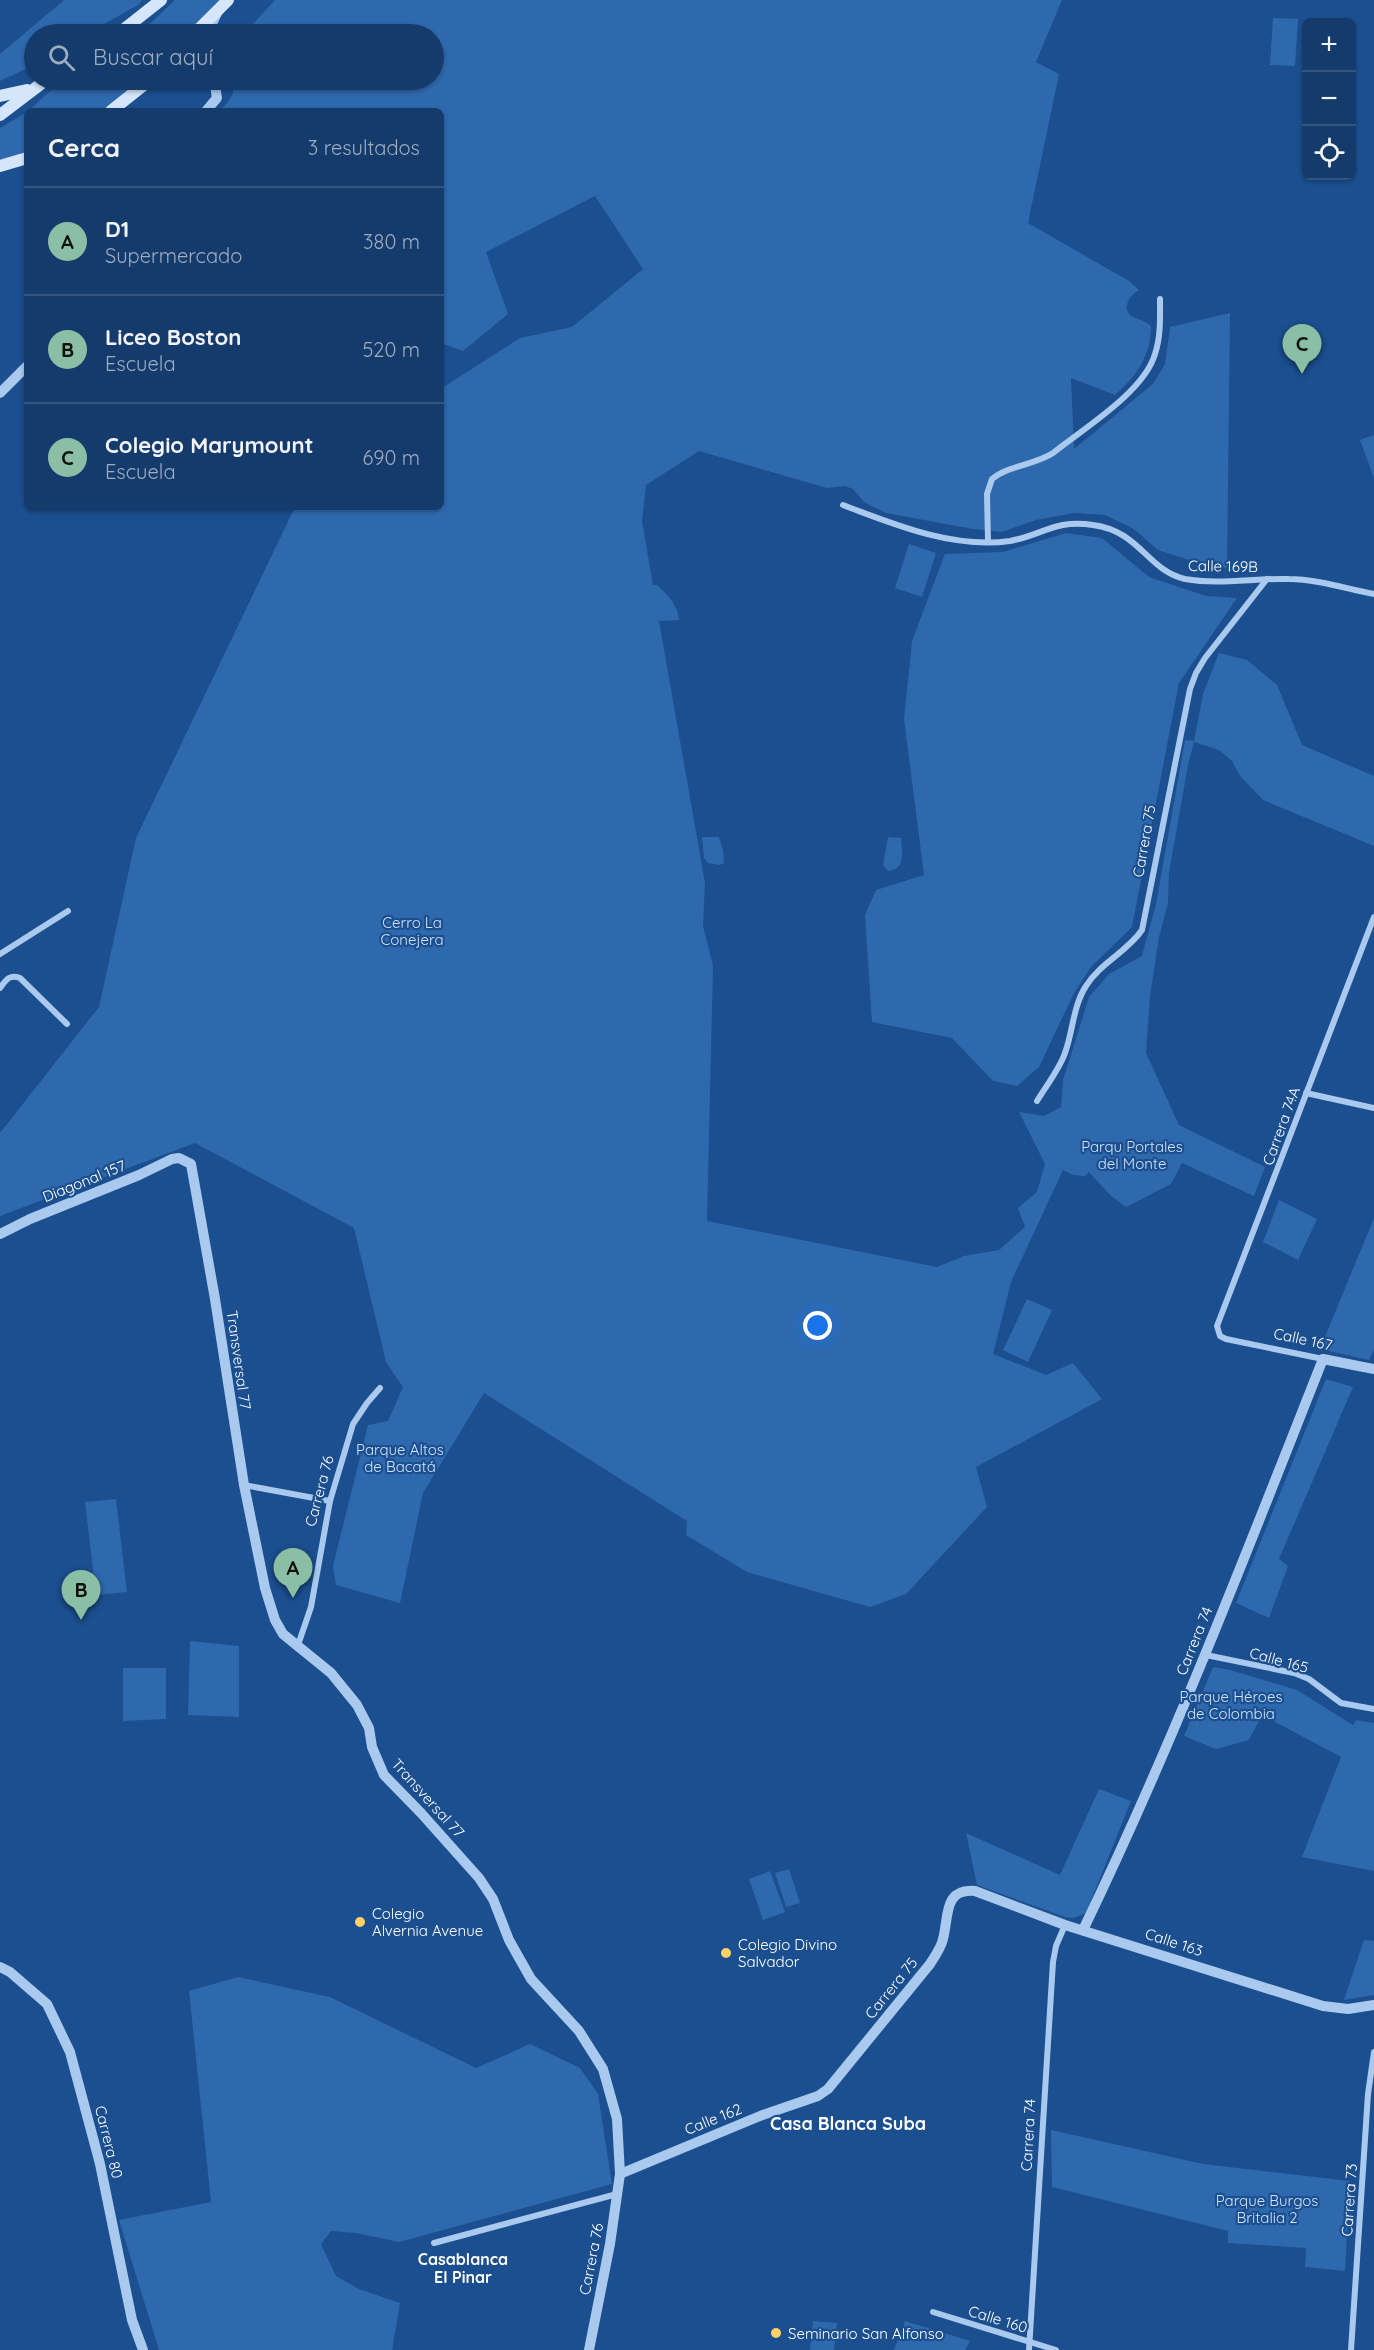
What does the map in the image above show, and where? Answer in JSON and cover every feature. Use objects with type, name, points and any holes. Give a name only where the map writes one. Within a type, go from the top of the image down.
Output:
[{"type":"main road","points":[[131,24],[161,0]]},
{"type":"main road","points":[[204,24],[228,0]]},
{"type":"main road","points":[[0,96],[28,90]]},
{"type":"main road","points":[[0,116],[32,90]]},
{"type":"main road","points":[[115,108],[138,90]]},
{"type":"main road","points":[[0,166],[24,159]]},
{"type":"street","points":[[212,24],[218,10]]},
{"type":"street","points":[[211,108],[217,98],[216,90]]},
{"type":"street","points":[[988,542],[987,494],[992,479],[1005,472],[1044,459],[1133,390],[1145,376],[1155,354],[1160,330],[1160,299]]},
{"type":"street","points":[[0,393],[24,369]]},
{"type":"street","name":"Calle 169B","points":[[843,505],[887,522],[947,538],[988,542],[1022,538],[1066,523],[1095,525],[1111,528],[1127,536],[1162,569],[1179,577],[1202,580],[1293,579],[1374,594]]},
{"type":"street","name":"Carrera 75","points":[[1037,1101],[1065,1054],[1076,1010],[1085,987],[1095,973],[1134,940],[1142,930],[1183,716],[1196,673],[1205,658],[1267,579]]},
{"type":"street","points":[[0,954],[68,911]]},
{"type":"street","name":"Carrera 74A","points":[[1226,1339],[1218,1332],[1218,1321],[1374,917]]},
{"type":"street","points":[[0,988],[8,978],[14,976],[20,978],[68,1024]]},
{"type":"street","points":[[1306,1094],[1374,1107]]},
{"type":"street","name":"Diagonal 157","points":[[0,1234],[30,1219],[179,1158]]},
{"type":"street","name":"Transversal 77","points":[[179,1158],[190,1164],[215,1299],[244,1485],[270,1608],[283,1634],[331,1673],[357,1705],[369,1728],[372,1747],[384,1775],[479,1878],[493,1899],[509,1940],[531,1979],[579,2031],[603,2069],[617,2119],[620,2174]]},
{"type":"street","name":"Calle 167","points":[[1226,1339],[1374,1369]]},
{"type":"street","name":"Carrera 74","points":[[1083,1930],[1206,1654],[1323,1359]]},
{"type":"street","name":"Carrera 76","points":[[298,1645],[310,1607],[330,1501],[353,1424],[366,1403],[380,1388]]},
{"type":"street","points":[[244,1485],[330,1501]]},
{"type":"street","name":"Calle 165","points":[[1206,1654],[1294,1673],[1309,1679],[1341,1703],[1374,1709]]},
{"type":"street","name":"Carrera 75","points":[[818,2096],[837,2079],[930,1964],[940,1947],[950,1902],[955,1896],[968,1890]]},
{"type":"street","name":"Calle 163","points":[[968,1890],[1083,1930],[1323,2006],[1348,2009],[1372,2008]]},
{"type":"street","name":"Carrera 74","points":[[1029,2350],[1053,1962],[1056,1946],[1065,1924]]},
{"type":"street","name":"Carrera 80","points":[[0,1967],[10,1972],[46,2004],[70,2052],[100,2164],[132,2319],[143,2350]]},
{"type":"street","name":"Carrera 73","points":[[1351,2350],[1368,2094],[1374,2052]]},
{"type":"street","name":"Calle 162","points":[[620,2174],[760,2116],[818,2096]]},
{"type":"street","name":"Carrera 76","points":[[589,2350],[610,2244],[620,2174]]},
{"type":"street","points":[[434,2243],[617,2194]]},
{"type":"street","name":"Calle 160","points":[[933,2312],[1056,2350]]},
{"type":"green space","points":[[64,0],[142,0],[138,5],[104,24],[36,24]]},
{"type":"green space","points":[[175,0],[219,0],[197,24],[150,24]]},
{"type":"green space","name":"Cerro La Conejera","points":[[275,0],[1062,0],[1036,62],[1059,74],[1028,223],[1129,281],[1139,290],[1132,295],[1127,310],[1133,317],[1151,326],[1148,346],[1141,364],[1130,380],[1115,395],[1071,378],[1074,449],[1153,384],[1165,364],[1170,327],[1230,313],[1227,568],[1195,562],[1158,550],[1134,529],[1105,515],[1074,513],[1036,520],[1002,532],[973,529],[886,513],[864,502],[853,489],[845,486],[827,488],[699,451],[646,485],[642,521],[653,585],[657,585],[671,600],[677,609],[679,620],[659,621],[705,883],[703,926],[713,966],[707,1221],[937,1267],[964,1256],[999,1250],[1025,1227],[1018,1208],[1037,1192],[1045,1164],[1019,1112],[1044,1116],[1061,1107],[1063,1080],[1089,997],[1109,974],[1142,956],[1156,904],[1185,740],[1194,741],[1203,694],[1219,653],[1247,660],[1277,685],[1302,745],[1374,776],[1374,846],[1263,800],[1241,777],[1232,761],[1219,750],[1194,742],[1169,873],[1168,903],[1159,937],[1150,996],[1146,1053],[1179,1125],[1265,1167],[1254,1196],[1182,1163],[1171,1184],[1126,1207],[1110,1195],[1089,1172],[1085,1176],[1073,1175],[1063,1170],[1011,1282],[993,1354],[1046,1375],[1073,1363],[1102,1399],[976,1467],[987,1507],[906,1594],[870,1607],[747,1572],[686,1535],[687,1521],[484,1393],[423,1493],[400,1603],[336,1585],[333,1566],[368,1425],[388,1421],[403,1387],[386,1362],[354,1228],[195,1143],[0,1216],[0,1133],[99,1007],[136,838],[294,510],[444,510],[444,386],[520,338],[572,327],[643,269],[595,196],[486,252],[508,314],[463,351],[444,344],[444,108],[222,108],[231,97],[233,90],[444,90],[444,24],[253,24]]},
{"type":"green space","points":[[1273,18],[1298,19],[1295,66],[1270,65]]},
{"type":"green space","points":[[24,34],[24,70],[0,81],[0,54]]},
{"type":"green space","points":[[52,90],[133,90],[112,108],[31,108]]},
{"type":"green space","points":[[24,114],[24,156],[0,164],[0,128]]},
{"type":"green space","points":[[1374,435],[1374,478],[1360,440]]},
{"type":"green space","points":[[1066,533],[1102,538],[1149,577],[1206,596],[1237,598],[1179,683],[1132,927],[1091,967],[1074,993],[1039,1067],[1017,1086],[993,1081],[952,1038],[872,1022],[865,915],[876,890],[924,875],[904,719],[912,641],[945,554],[1003,552]]},
{"type":"green space","points":[[909,544],[936,553],[922,597],[895,588]]},
{"type":"green space","points":[[702,837],[719,837],[724,863],[720,865],[708,863],[704,858]]},
{"type":"green space","points":[[888,837],[901,838],[902,859],[898,867],[888,871],[883,865]]},
{"type":"green space","points":[[1279,1200],[1317,1219],[1298,1260],[1263,1242]]},
{"type":"green space","points":[[1374,1218],[1374,1349],[1369,1360],[1320,1349]]},
{"type":"green space","points":[[1027,1299],[1052,1310],[1028,1362],[1003,1350]]},
{"type":"green space","points":[[1326,1379],[1353,1387],[1279,1559],[1288,1566],[1269,1618],[1236,1603]]},
{"type":"green space","points":[[116,1499],[127,1592],[96,1595],[85,1502]]},
{"type":"green space","points":[[190,1641],[239,1646],[239,1717],[188,1715]]},
{"type":"green space","name":"Parque Héroes de Colombia","points":[[1213,1667],[1297,1690],[1353,1725],[1356,1720],[1374,1723],[1374,1871],[1302,1857],[1341,1757],[1262,1715],[1249,1740],[1216,1749],[1184,1736]]},
{"type":"green space","points":[[123,1668],[166,1668],[166,1719],[123,1721]]},
{"type":"green space","points":[[1099,1789],[1131,1801],[1086,1913],[1074,1918],[1065,1917],[977,1885],[966,1833],[1060,1875]]},
{"type":"green space","points":[[789,1869],[800,1903],[786,1907],[775,1873]]},
{"type":"green space","points":[[770,1871],[785,1912],[763,1920],[749,1879]]},
{"type":"green space","points":[[1364,1940],[1374,1941],[1374,1995],[1344,2000]]},
{"type":"green space","points":[[238,1977],[330,1997],[476,2068],[530,2044],[580,2068],[598,2094],[612,2184],[399,2242],[356,2233],[331,2231],[321,2244],[336,2276],[359,2289],[400,2303],[392,2350],[159,2350],[119,2220],[211,2202],[189,1991]]},
{"type":"green space","name":"Parque Burgos Britalia 2","points":[[1051,2130],[1203,2164],[1350,2181],[1345,2271],[1305,2267],[1306,2248],[1228,2243],[1228,2231],[1052,2187]]},
{"type":"green space","points":[[813,2321],[837,2323],[834,2350],[810,2350]]},
{"type":"green space","points":[[905,2321],[970,2341],[965,2350],[894,2350]]},
{"type":"place","name":"Colegio Marymount","points":[[1302,374]]},
{"type":"place","name":"D1","points":[[293,1598]]},
{"type":"place","name":"Liceo Boston","points":[[81,1620]]},
{"type":"place","name":"Colegio Alvernia Avenue","points":[[360,1922]]},
{"type":"place","name":"Colegio Divino Salvador","points":[[726,1953]]},
{"type":"place","name":"Seminario San Alfonso","points":[[776,2333]]},
{"type":"district","name":"Casa Blanca Suba","points":[[848,2123]]},
{"type":"district","name":"Casablanca El Pinar","points":[[463,2268]]},
{"type":"park label","name":"Parqu Portales del Monte","points":[[1132,1154]]},
{"type":"park label","name":"Parque Altos de Bacatá","points":[[400,1458]]}]
